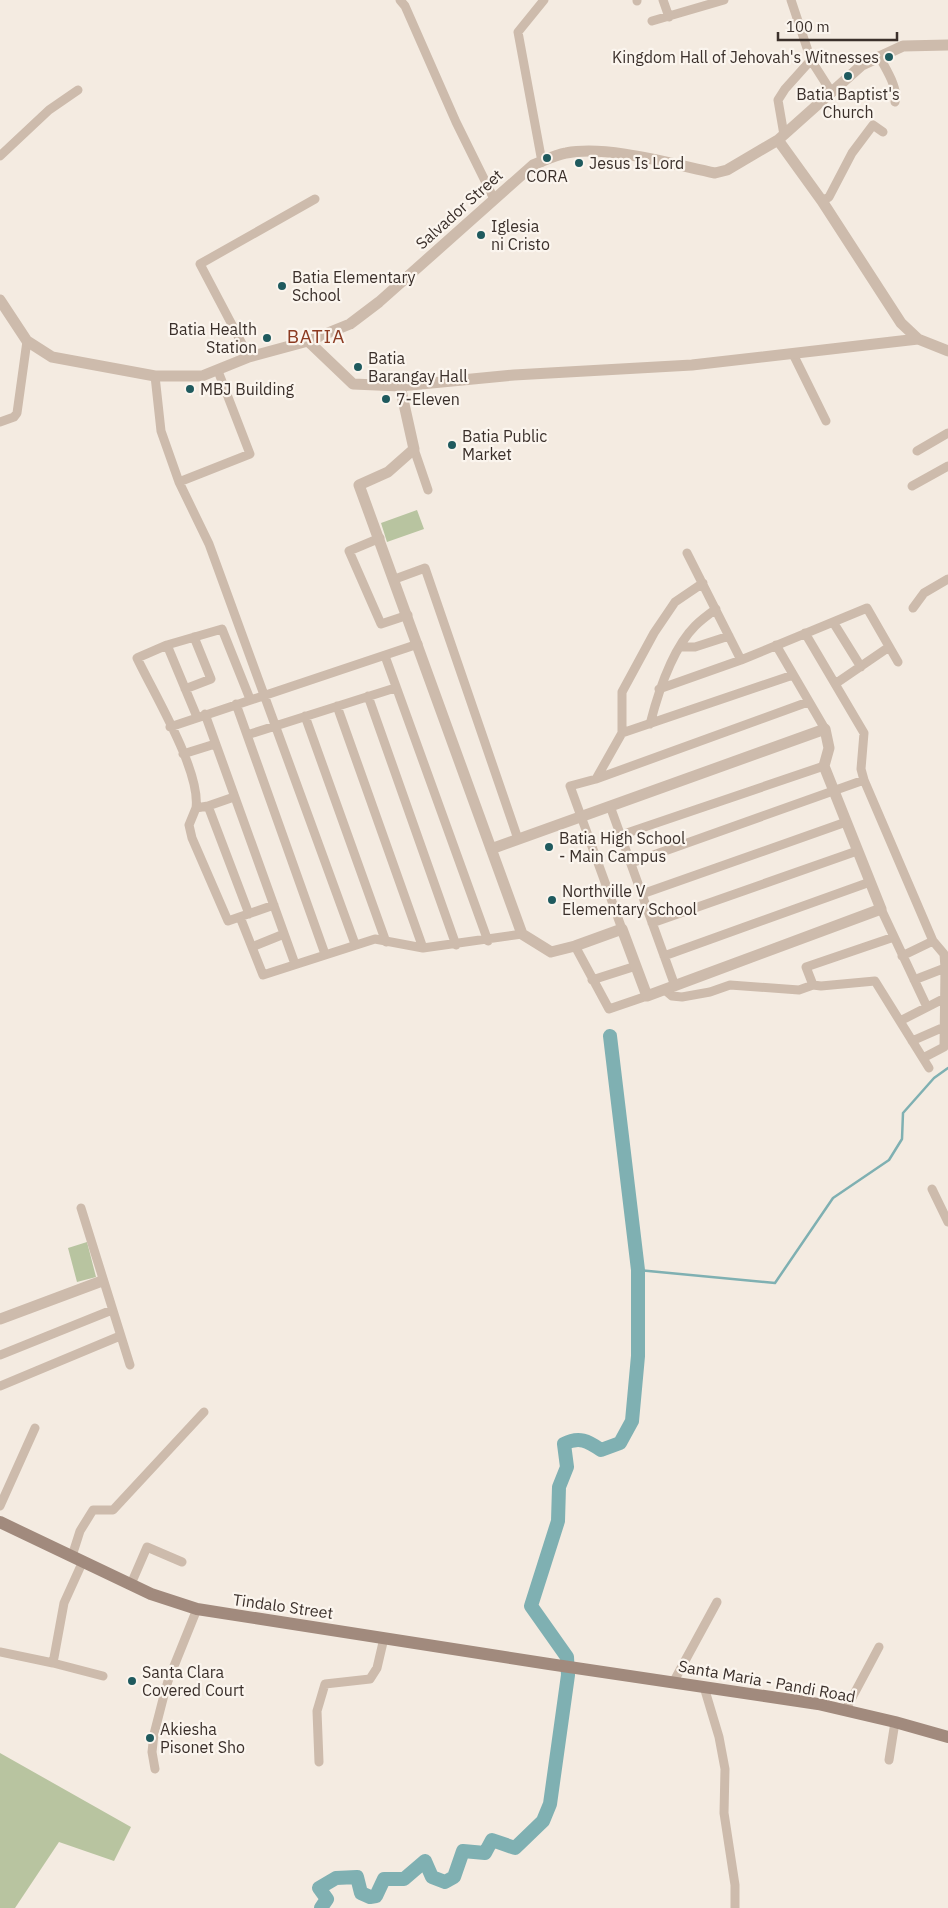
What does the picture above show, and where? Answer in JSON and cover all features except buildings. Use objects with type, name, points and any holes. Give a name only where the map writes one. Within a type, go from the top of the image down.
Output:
[{"type":"main road","name":"Tindalo Street","points":[[0,1522],[131,1584],[197,1609],[577,1669]]},
{"type":"main road","name":"Santa Maria - Pandi Road","points":[[577,1669],[674,1681],[846,1709],[948,1737]]},
{"type":"street","points":[[400,0],[405,6],[456,122],[494,199]]},
{"type":"street","points":[[542,162],[518,32],[544,0]]},
{"type":"street","points":[[663,0],[669,17]]},
{"type":"street","points":[[688,0],[692,10]]},
{"type":"street","points":[[790,0],[810,60],[832,93]]},
{"type":"street","points":[[652,21],[718,1]]},
{"type":"street","name":"Salvador Street","points":[[0,300],[27,341],[52,357],[155,376],[202,376],[249,357],[308,341],[350,324],[365,313],[533,165],[565,153],[606,152],[715,173],[727,170],[781,137],[862,65],[878,56],[903,46],[947,47]]},
{"type":"street","points":[[878,56],[891,78],[897,98],[895,102]]},
{"type":"street","points":[[810,60],[784,88],[778,100],[781,137],[901,323],[918,339],[948,352]]},
{"type":"street","points":[[0,156],[49,110],[78,90]]},
{"type":"street","points":[[822,201],[829,197],[852,153],[873,125],[884,132]]},
{"type":"street","points":[[249,357],[200,264],[315,199]]},
{"type":"street","points":[[308,341],[353,384],[400,386],[514,375],[692,365],[918,339]]},
{"type":"street","points":[[0,422],[14,417],[16,413],[27,341]]},
{"type":"street","points":[[793,354],[826,421]]},
{"type":"street","points":[[179,482],[250,454],[218,371]]},
{"type":"street","points":[[155,376],[161,431],[179,482],[210,544],[219,574],[266,694],[355,944]]},
{"type":"street","points":[[400,386],[414,449],[428,490]]},
{"type":"street","points":[[917,451],[948,433]]},
{"type":"street","points":[[414,449],[388,472],[360,485],[522,934],[550,952],[575,946],[622,929]]},
{"type":"street","points":[[912,486],[948,466]]},
{"type":"street","points":[[380,538],[350,551],[381,624],[408,615]]},
{"type":"street","points":[[687,553],[704,583],[741,660]]},
{"type":"street","points":[[395,579],[425,568],[518,839]]},
{"type":"street","points":[[913,608],[919,597],[948,579]]},
{"type":"street","points":[[596,779],[622,733],[622,692],[654,634],[675,602],[704,583]]},
{"type":"street","points":[[659,689],[741,660],[867,608],[898,662]]},
{"type":"street","points":[[650,724],[659,689],[681,647],[694,627],[716,609]]},
{"type":"street","points":[[833,622],[861,667]]},
{"type":"street","points":[[250,699],[222,629],[167,645],[137,658],[183,754],[198,796],[196,808],[189,825],[192,838],[228,921],[274,905]]},
{"type":"street","points":[[805,633],[864,733],[861,769],[864,780],[933,941],[944,954],[944,1047],[923,1058]]},
{"type":"street","points":[[681,647],[695,646],[729,636]]},
{"type":"street","points":[[185,689],[211,678],[194,637]]},
{"type":"street","points":[[170,727],[418,644]]},
{"type":"street","points":[[167,645],[185,689],[215,744],[295,964]]},
{"type":"street","points":[[776,645],[824,729],[829,748],[824,766],[881,909],[926,1008]]},
{"type":"street","points":[[835,684],[890,647]]},
{"type":"street","points":[[385,656],[488,941]]},
{"type":"street","points":[[622,733],[793,676]]},
{"type":"street","points":[[247,734],[396,688]]},
{"type":"street","points":[[368,696],[456,945]]},
{"type":"street","points":[[648,996],[570,786],[596,779],[808,702]]},
{"type":"street","points":[[236,704],[325,954]]},
{"type":"street","points":[[337,706],[423,948]]},
{"type":"street","points":[[305,716],[386,942]]},
{"type":"street","points":[[491,849],[824,729]]},
{"type":"street","points":[[183,754],[215,744]]},
{"type":"street","points":[[621,836],[824,766]]},
{"type":"street","points":[[631,863],[864,780]]},
{"type":"street","points":[[196,808],[208,806],[234,796]]},
{"type":"street","points":[[208,806],[263,975],[375,939],[423,948],[488,941],[522,934]]},
{"type":"street","points":[[610,806],[664,956],[672,996],[682,997],[710,992],[730,985],[799,990],[813,985],[821,986],[875,981],[929,1068]]},
{"type":"street","points":[[642,894],[846,822]]},
{"type":"street","points":[[652,923],[857,851]]},
{"type":"street","points":[[664,956],[870,882]]},
{"type":"street","points":[[575,946],[609,1009],[881,909]]},
{"type":"street","points":[[252,946],[284,934]]},
{"type":"street","points":[[813,985],[806,967],[894,937]]},
{"type":"street","points":[[902,956],[933,941]]},
{"type":"street","points":[[592,980],[636,966]]},
{"type":"street","points":[[722,968],[730,985]]},
{"type":"street","points":[[914,980],[945,968]]},
{"type":"street","points":[[900,1021],[945,998]]},
{"type":"street","points":[[912,1041],[944,1028]]},
{"type":"street","points":[[932,1189],[948,1222]]},
{"type":"street","points":[[81,1208],[102,1281],[130,1365]]},
{"type":"street","points":[[0,1318],[102,1281]]},
{"type":"street","points":[[0,1355],[112,1310]]},
{"type":"street","points":[[0,1386],[120,1336]]},
{"type":"street","points":[[53,1663],[64,1604],[78,1559],[80,1531],[93,1510],[113,1510],[204,1412]]},
{"type":"street","points":[[0,1506],[35,1428]]},
{"type":"street","points":[[131,1584],[147,1546],[182,1562]]},
{"type":"street","points":[[674,1681],[718,1602]]},
{"type":"street","points":[[155,1768],[152,1752],[154,1734],[163,1699],[168,1681],[197,1609]]},
{"type":"street","points":[[319,1762],[317,1711],[325,1684],[370,1679],[377,1668],[384,1638]]},
{"type":"street","points":[[846,1709],[879,1647]]},
{"type":"street","points":[[0,1652],[103,1676]]},
{"type":"street","points":[[704,1687],[719,1737],[725,1769],[724,1813],[735,1885],[735,1908]]},
{"type":"street","points":[[889,1760],[895,1722]]},
{"type":"green space","points":[[417,510],[424,529],[387,542],[381,523]]},
{"type":"green space","points":[[87,1242],[96,1277],[77,1282],[68,1248]]},
{"type":"green space","points":[[0,1753],[131,1827],[114,1861],[59,1842],[15,1908],[0,1908]]},
{"type":"waterway","points":[[321,1908],[327,1899],[319,1888],[336,1878],[357,1877],[361,1893],[370,1897],[376,1896],[384,1879],[404,1879],[425,1861],[432,1877],[445,1882],[454,1877],[463,1851],[485,1853],[492,1840],[515,1848],[543,1821],[550,1804],[568,1675],[567,1657],[531,1606],[558,1521],[559,1487],[567,1467],[564,1444],[579,1440],[592,1444],[601,1450],[620,1443],[632,1421],[638,1356],[638,1270],[610,1036]]},
{"type":"waterway","points":[[638,1270],[775,1283],[833,1198],[889,1160],[902,1139],[903,1113],[934,1078],[948,1068]]},
{"type":"place","name":"Kingdom Hall of Jehovah's Witnesses","points":[[889,57]]},
{"type":"place","name":"Batia Baptist's Church","points":[[848,76]]},
{"type":"place","name":"CORA","points":[[547,158]]},
{"type":"place","name":"Jesus Is Lord","points":[[579,163]]},
{"type":"place","name":"Iglesia ni Cristo","points":[[481,235]]},
{"type":"place","name":"Batia Elementary School","points":[[282,286]]},
{"type":"place","name":"Batia Health Station","points":[[267,338]]},
{"type":"place","name":"Batia Barangay Hall","points":[[358,367]]},
{"type":"place","name":"MBJ Building","points":[[190,389]]},
{"type":"place","name":"7-Eleven","points":[[386,399]]},
{"type":"place","name":"Batia Public Market","points":[[452,445]]},
{"type":"place","name":"Batia High School - Main Campus","points":[[549,847]]},
{"type":"place","name":"Northville V Elementary School","points":[[552,900]]},
{"type":"place","name":"Santa Clara Covered Court","points":[[132,1681]]},
{"type":"place","name":"Akiesha Pisonet Sho","points":[[150,1738]]},
{"type":"district","name":"BATIA","points":[[316,336]]}]
